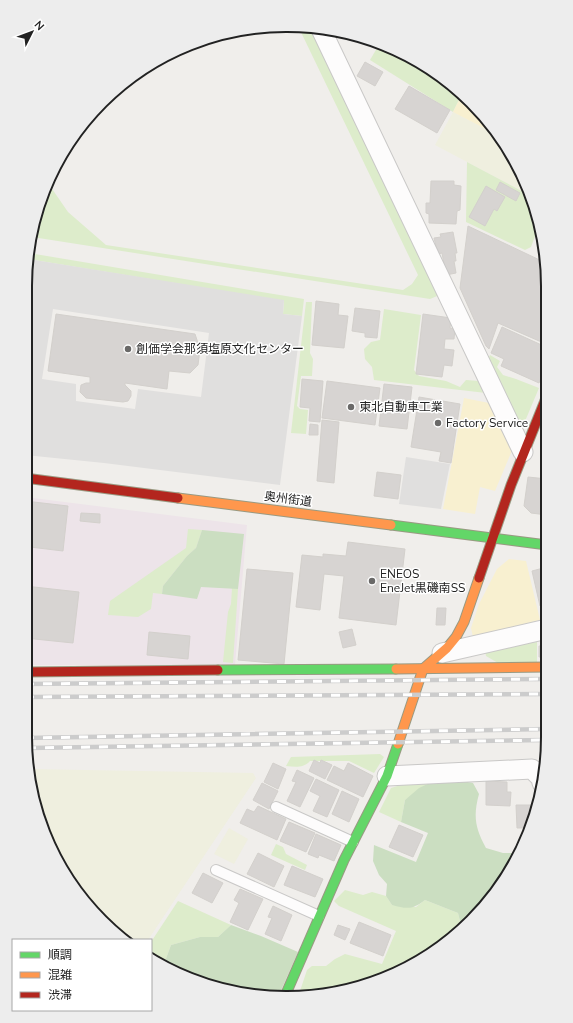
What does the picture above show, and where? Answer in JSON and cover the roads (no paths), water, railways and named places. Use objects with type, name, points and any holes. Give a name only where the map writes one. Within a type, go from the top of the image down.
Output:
[{"type":"street","points":[[324,35],[523,452]]},
{"type":"street","points":[[287,991],[352,842],[387,776],[423,669],[433,659],[442,653],[460,631],[523,452],[541,424]]},
{"type":"street","name":"奥州街道","points":[[32,479],[541,544]]},
{"type":"street","points":[[442,653],[541,629]]},
{"type":"street","points":[[32,672],[541,667]]},
{"type":"street","points":[[387,776],[532,769],[538,775]]},
{"type":"lane","points":[[276,807],[352,842]]},
{"type":"lane","points":[[216,870],[319,916]]},
{"type":"railway","points":[[32,684],[541,679]]},
{"type":"railway","points":[[32,697],[541,694]]},
{"type":"railway","points":[[32,738],[541,729]]},
{"type":"railway","points":[[33,748],[541,740]]},
{"type":"place","name":"創価学会那須塩原文化センター","points":[[128,349]]},
{"type":"place","name":"東北自動車工業","points":[[351,407]]},
{"type":"place","name":"Factory Service","points":[[438,423]]},
{"type":"place","name":"ENEOS EneJet黒磯南SS","points":[[372,581]]}]
